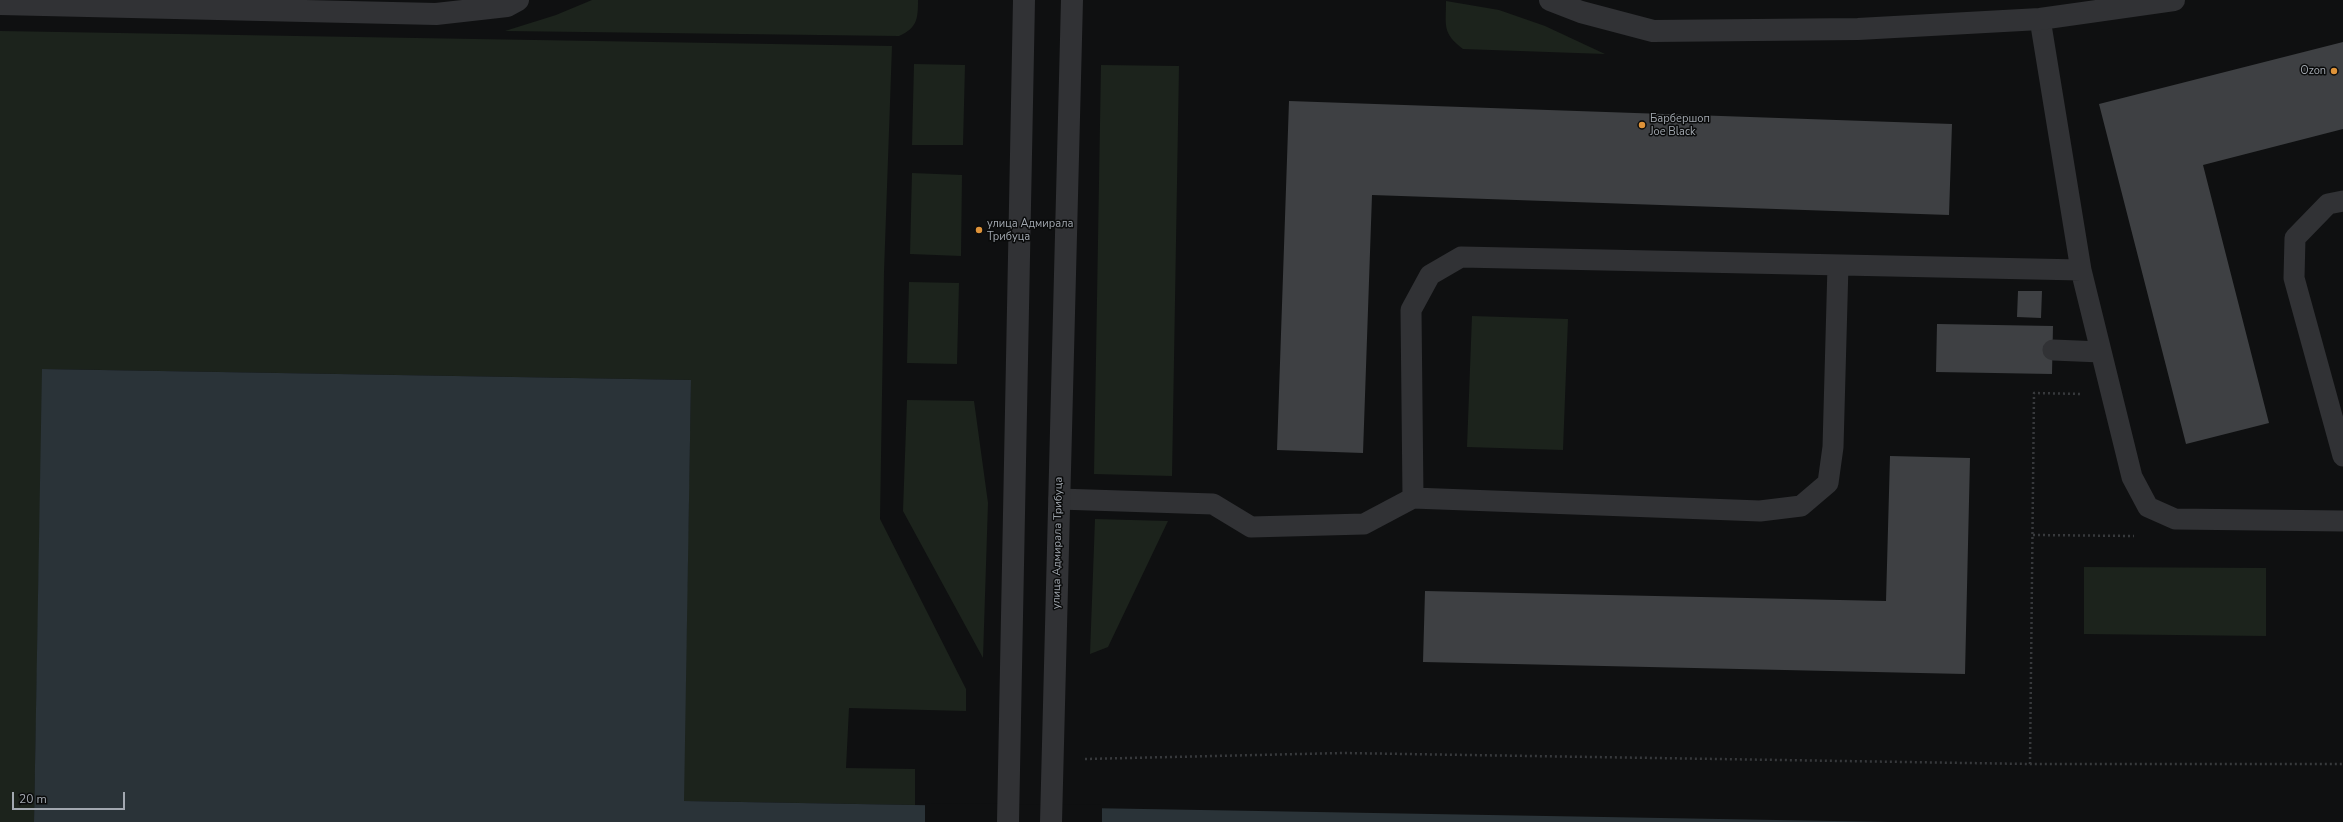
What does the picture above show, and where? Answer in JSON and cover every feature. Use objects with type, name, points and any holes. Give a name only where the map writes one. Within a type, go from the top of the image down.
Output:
[{"type":"street","points":[[0,4],[436,14],[507,6],[518,0]]},
{"type":"street","points":[[1008,822],[1010,781],[1024,0]]},
{"type":"street","name":"улица Адмирала Трибуца","points":[[1051,822],[1072,0]]},
{"type":"street","points":[[1550,0],[1581,12],[1653,31],[1858,29],[2040,18],[2174,0]]},
{"type":"lane","points":[[2040,18],[2081,270],[2132,477],[2148,507],[2175,519],[2343,521]]},
{"type":"lane","points":[[2343,201],[2328,204],[2295,238],[2294,278],[2343,456]]},
{"type":"lane","points":[[1413,498],[1411,310],[1430,275],[1461,257],[2081,270]]},
{"type":"lane","points":[[1059,499],[1213,504],[1251,527],[1364,524],[1413,498],[1760,511],[1801,506],[1828,483],[1833,447],[1838,265]]},
{"type":"lane","points":[[2053,350],[2101,352]]},
{"type":"path","points":[[2030,764],[2034,393],[2112,395]]},
{"type":"path","points":[[1085,759],[1343,753],[2030,764],[2343,764]]},
{"type":"shaded area","points":[[592,0],[918,0],[918,13],[917,18],[910,30],[899,36],[505,31],[556,15]]},
{"type":"shaded area","points":[[1446,1],[1499,10],[1545,26],[1605,54],[1463,49],[1451,38],[1448,33],[1446,23]]},
{"type":"shaded area","points":[[0,31],[892,46],[884,272],[880,519],[966,689],[966,711],[849,708],[846,768],[915,769],[915,805],[683,801],[691,380],[43,369],[34,822],[0,822]]},
{"type":"shaded area","points":[[914,64],[965,65],[963,145],[912,145]]},
{"type":"shaded area","points":[[1101,65],[1179,66],[1172,476],[1094,474]]},
{"type":"shaded area","points":[[912,173],[962,175],[961,256],[910,254]]},
{"type":"shaded area","points":[[909,282],[959,283],[957,364],[907,363]]},
{"type":"shaded area","points":[[1472,316],[1568,319],[1563,450],[1467,447]]},
{"type":"shaded area","points":[[42,369],[691,380],[684,801],[1892,822],[34,822]]},
{"type":"shaded area","points":[[907,400],[974,401],[988,503],[983,658],[903,511]]},
{"type":"shaded area","points":[[1095,519],[1168,521],[1108,647],[1090,654]]},
{"type":"shaded area","points":[[2084,567],[2266,568],[2266,636],[2084,634]]},
{"type":"pier","points":[[925,803],[1102,805],[1102,822],[925,822]]},
{"type":"building","points":[[2343,42],[2343,129],[2203,165],[2269,423],[2186,444],[2099,104]]},
{"type":"building","points":[[1289,101],[1952,124],[1949,215],[1372,195],[1363,453],[1277,450]]},
{"type":"building","points":[[2018,291],[2042,291],[2041,318],[2017,317]]},
{"type":"building","points":[[1937,324],[2053,326],[2052,374],[1936,372]]},
{"type":"building","points":[[1890,456],[1970,458],[1965,674],[1423,662],[1425,591],[1886,601]]},
{"type":"place","name":"Ozon","points":[[2334,71]]},
{"type":"place","name":"Барбершоп Joe Black","points":[[1642,125]]},
{"type":"place","name":"улица Адмирала Трибуца","points":[[979,230]]}]
